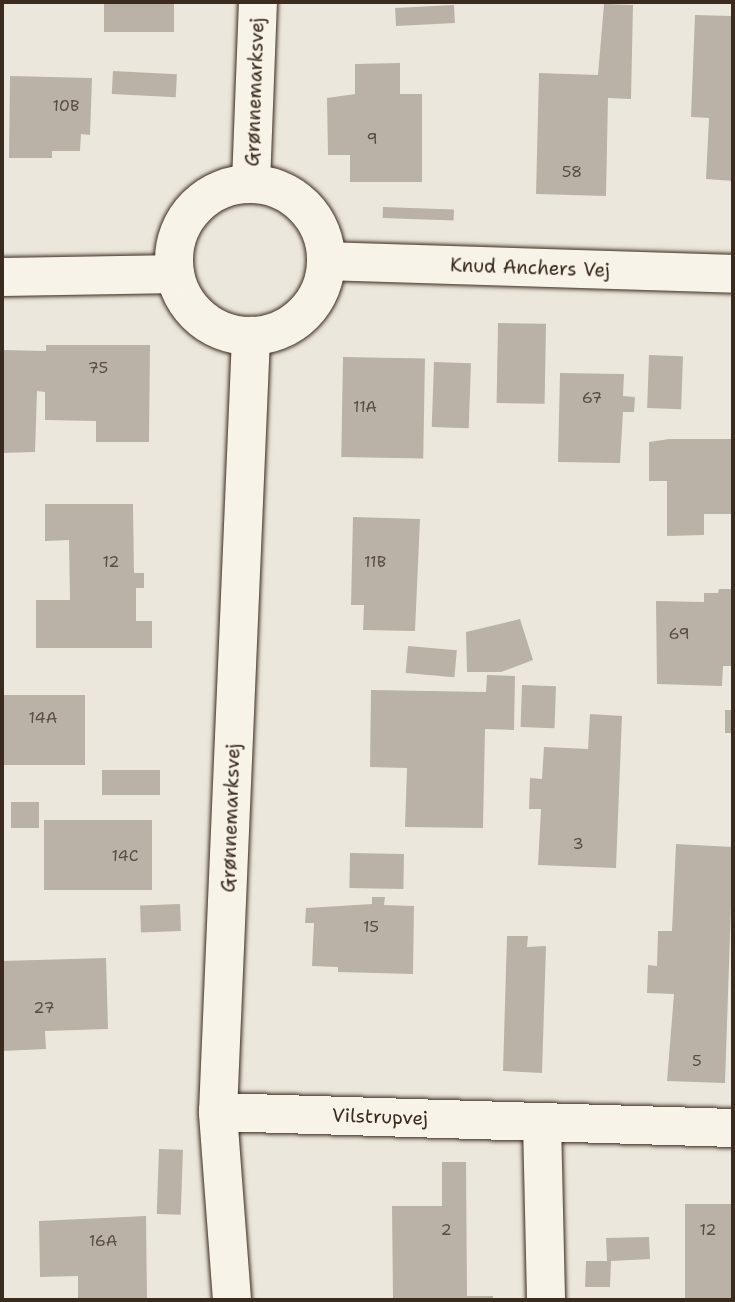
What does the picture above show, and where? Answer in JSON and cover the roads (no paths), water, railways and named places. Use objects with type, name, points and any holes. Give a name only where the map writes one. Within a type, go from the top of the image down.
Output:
[{"type":"street","name":"Grønnemarksvej","points":[[251,183],[258,2]]},
{"type":"street","points":[[251,183],[280,189],[305,206],[321,232],[327,261],[320,290],[304,313],[280,330],[251,336],[225,332],[202,319],[184,299],[175,274],[174,247],[183,222],[201,201],[224,187],[251,183]]},
{"type":"street","name":"Knud Anchers Vej","points":[[327,261],[733,274]]},
{"type":"street","points":[[2,277],[175,274]]},
{"type":"street","name":"Grønnemarksvej","points":[[232,1300],[218,1112],[251,336]]},
{"type":"street","name":"Vilstrupvej","points":[[218,1112],[733,1128]]},
{"type":"street","points":[[542,1122],[546,1300]]}]
